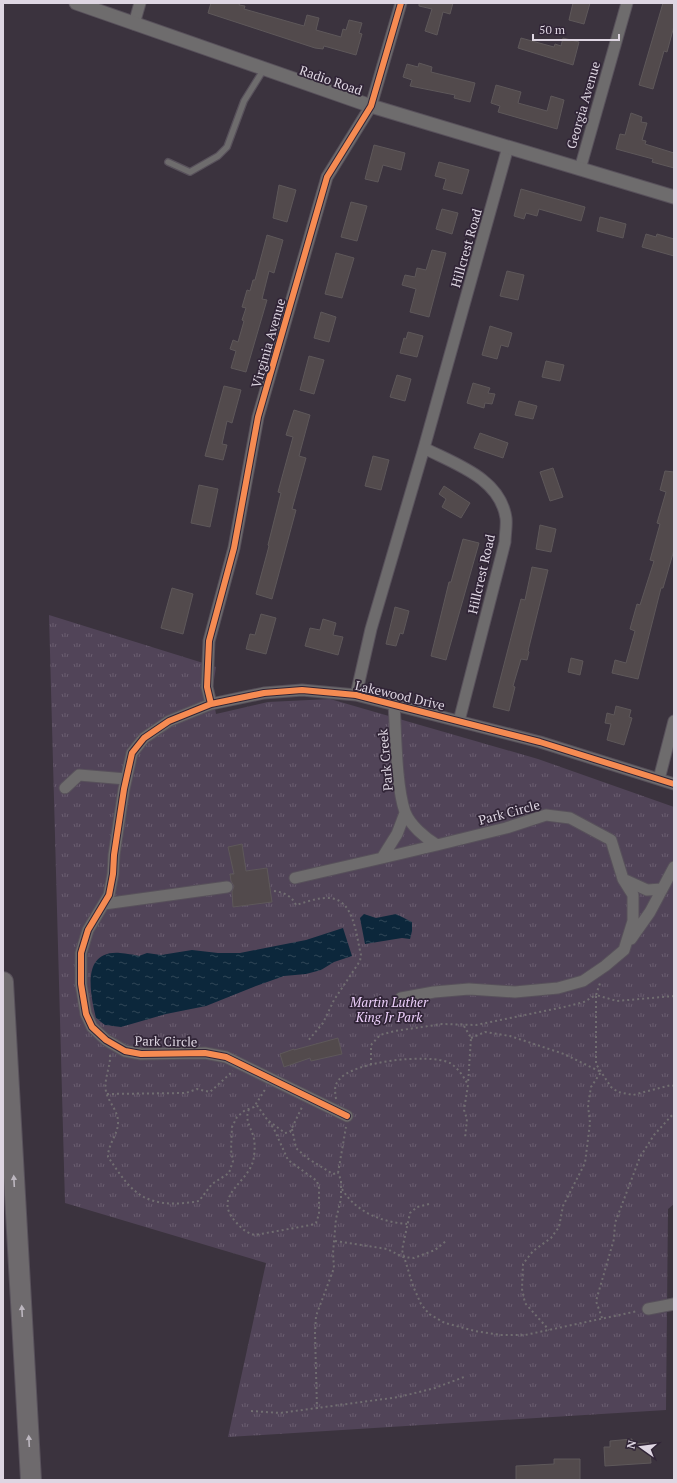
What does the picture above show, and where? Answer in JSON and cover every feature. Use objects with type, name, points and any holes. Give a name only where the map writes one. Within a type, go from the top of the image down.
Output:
[{"type":"highway","points":[[3,982],[31,1480]]},
{"type":"street","name":"Radio Road","points":[[76,3],[371,106],[674,197]]},
{"type":"street","points":[[134,24],[140,3]]},
{"type":"street","name":"Virginia Avenue","points":[[211,704],[207,687],[209,641],[234,548],[258,417],[327,177],[371,106],[401,3]]},
{"type":"street","name":"Georgia Avenue","points":[[580,168],[626,3]]},
{"type":"street","name":"Hillcrest Road","points":[[356,695],[371,629],[424,448],[508,147]]},
{"type":"street","name":"Hillcrest Road","points":[[424,448],[479,476],[497,494],[506,517],[505,542],[459,721]]},
{"type":"street","name":"Lakewood Drive","points":[[126,779],[132,754],[144,738],[169,721],[211,704],[264,693],[302,690],[356,695],[394,704],[540,742],[674,784]]},
{"type":"street","name":"Park Creek","points":[[394,704],[400,783],[405,813]]},
{"type":"street","points":[[659,779],[674,721]]},
{"type":"street","points":[[65,788],[79,775],[126,779]]},
{"type":"street","name":"Park Circle","points":[[126,779],[109,895],[88,930],[81,953],[81,984],[86,1014],[92,1027],[106,1040],[125,1051],[141,1054],[205,1053],[226,1057],[347,1116]]},
{"type":"street","points":[[382,858],[397,834],[405,813],[427,839],[437,844]]},
{"type":"street","name":"Park Circle","points":[[437,844],[506,828],[546,815],[570,818],[611,840],[623,879],[633,895],[633,921],[624,950]]},
{"type":"street","points":[[295,878],[437,844]]},
{"type":"street","points":[[401,998],[434,992],[469,989],[515,992],[558,988],[584,981],[624,950],[650,912],[674,867]]},
{"type":"street","points":[[623,879],[647,890],[662,889]]},
{"type":"street","points":[[104,904],[227,887]]},
{"type":"street","points":[[648,1309],[674,1304]]},
{"type":"lane","points":[[168,162],[190,172],[218,156],[227,147],[244,101],[264,69]]},
{"type":"path","points":[[274,891],[288,896],[294,900],[296,905],[312,900],[328,898],[341,902],[346,906],[350,914],[361,955],[360,961],[334,1000],[323,1022],[307,1042]]},
{"type":"path","points":[[605,966],[596,995],[596,1064],[611,1087],[618,1092],[633,1095],[671,1085],[674,1086]]},
{"type":"path","points":[[371,1065],[371,1045],[380,1036],[442,1024],[464,1026],[491,1023],[564,1008],[584,1002],[596,995],[617,1001],[674,996]]},
{"type":"path","points":[[464,1026],[471,1038],[468,1085],[464,1105],[467,1126],[465,1138]]},
{"type":"path","points":[[471,1038],[485,1032],[510,1036],[564,1054],[601,1072]]},
{"type":"path","points":[[106,1040],[110,1057],[107,1072],[107,1094],[114,1107],[118,1123],[108,1149],[108,1157],[135,1191],[152,1201],[159,1203],[186,1204],[199,1201],[212,1184],[229,1173],[233,1161],[231,1150],[232,1127],[236,1117],[256,1104],[271,1078]]},
{"type":"path","points":[[332,1109],[336,1100],[335,1089],[337,1082],[343,1075],[388,1060],[426,1059],[450,1063],[468,1085]]},
{"type":"path","points":[[107,1094],[186,1093],[197,1089],[210,1092],[241,1064]]},
{"type":"path","points":[[549,1330],[525,1303],[522,1289],[523,1264],[533,1252],[552,1238],[559,1227],[563,1206],[585,1163],[590,1123],[588,1106],[591,1087],[601,1072]]},
{"type":"path","points":[[268,1120],[285,1134],[290,1132],[306,1096]]},
{"type":"path","points":[[250,1109],[247,1121],[254,1143],[253,1164],[250,1172],[233,1190],[227,1204],[228,1212],[239,1226],[248,1233],[255,1235],[316,1223],[319,1214],[319,1188],[317,1181],[288,1160],[274,1129],[256,1104]]},
{"type":"path","points":[[602,1318],[596,1301],[614,1239],[615,1223],[640,1157],[654,1135],[674,1113]]},
{"type":"path","points":[[317,1409],[316,1322],[334,1268],[336,1218],[341,1199],[341,1180],[338,1173],[347,1116]]},
{"type":"path","points":[[292,1129],[296,1148],[320,1167],[333,1174],[338,1173]]},
{"type":"path","points":[[341,1187],[346,1196],[356,1205],[373,1216],[390,1223],[407,1224]]},
{"type":"path","points":[[429,1204],[417,1207],[410,1213],[402,1250],[413,1286],[421,1304],[428,1314],[445,1323],[469,1330],[501,1335],[525,1335],[648,1309]]},
{"type":"path","points":[[334,1241],[387,1250],[403,1257],[414,1258],[421,1257],[435,1250],[446,1241]]},
{"type":"path","points":[[251,1411],[280,1413],[399,1397],[435,1388],[464,1377]]},
{"type":"green space","name":"Martin Luther King Jr Park","points":[[49,615],[216,667],[212,693],[216,714],[268,702],[330,699],[538,759],[674,807],[674,1204],[668,1209],[666,1410],[228,1437],[266,1263],[65,1203]]},
{"type":"water","points":[[364,914],[376,918],[396,914],[412,922],[410,939],[402,938],[365,944],[360,918]]},
{"type":"water","points":[[343,928],[352,956],[334,962],[321,970],[306,974],[284,976],[206,1006],[166,1014],[121,1027],[105,1025],[96,1018],[92,997],[91,975],[99,958],[108,954],[120,953],[139,956],[147,953],[161,955],[192,950],[218,953],[240,953],[306,940]]},
{"type":"building","points":[[211,3],[240,3],[239,5],[245,6],[244,9],[304,26],[307,15],[319,18],[316,30],[341,37],[343,29],[346,30],[349,20],[362,23],[359,33],[362,34],[356,55],[324,46],[323,49],[315,48],[208,13]]},
{"type":"building","points":[[419,3],[453,3],[450,14],[443,12],[437,35],[425,31],[432,9],[419,6]]},
{"type":"building","points":[[573,3],[590,3],[584,24],[569,20]]},
{"type":"building","points":[[663,3],[674,3],[674,26],[667,52],[664,51],[653,89],[639,85]]},
{"type":"building","points":[[521,38],[554,47],[555,44],[561,46],[563,38],[579,42],[573,65],[518,48]]},
{"type":"building","points":[[419,63],[432,67],[431,72],[475,83],[470,102],[454,98],[455,95],[410,86],[412,80],[403,77],[407,64],[418,67]]},
{"type":"building","points":[[496,85],[521,92],[518,103],[547,111],[551,96],[564,100],[557,129],[498,112],[500,106],[491,103]]},
{"type":"building","points":[[631,113],[642,117],[641,122],[647,123],[642,140],[646,141],[645,144],[674,153],[674,168],[652,162],[653,159],[616,149],[620,134],[625,135]]},
{"type":"building","points":[[374,145],[405,153],[401,170],[383,165],[378,182],[365,179]]},
{"type":"building","points":[[439,162],[469,170],[462,194],[443,189],[446,179],[435,176]]},
{"type":"building","points":[[279,185],[296,190],[287,222],[273,218]]},
{"type":"building","points":[[521,189],[585,207],[581,221],[539,209],[537,216],[526,213],[524,219],[514,216]]},
{"type":"building","points":[[351,202],[367,206],[357,241],[341,237]]},
{"type":"building","points":[[442,209],[458,213],[452,234],[436,229]]},
{"type":"building","points":[[600,217],[626,224],[623,238],[597,231]]},
{"type":"building","points":[[646,234],[656,237],[657,234],[674,239],[674,256],[642,247]]},
{"type":"building","points":[[267,235],[283,240],[274,273],[269,271],[262,299],[267,300],[246,372],[231,368],[236,351],[230,349],[233,340],[238,342],[246,308],[242,307],[247,290],[250,291],[253,280],[255,280]]},
{"type":"building","points":[[432,250],[446,253],[429,317],[410,312],[416,289],[402,285],[405,275],[415,277],[417,268],[426,270]]},
{"type":"building","points":[[336,253],[354,258],[342,298],[325,294]]},
{"type":"building","points":[[507,271],[524,275],[518,300],[500,296]]},
{"type":"building","points":[[321,312],[336,317],[329,342],[314,338]]},
{"type":"building","points":[[490,326],[512,333],[508,347],[501,345],[497,359],[482,355]]},
{"type":"building","points":[[408,332],[423,336],[417,357],[400,353],[404,338],[406,339]]},
{"type":"building","points":[[309,356],[324,360],[314,394],[300,390]]},
{"type":"building","points":[[546,361],[564,365],[560,381],[542,377]]},
{"type":"building","points":[[397,375],[411,379],[405,401],[390,397]]},
{"type":"building","points":[[473,383],[490,388],[488,393],[495,394],[492,404],[485,403],[484,408],[467,403]]},
{"type":"building","points":[[224,386],[241,390],[232,423],[227,421],[222,444],[227,445],[223,460],[205,456]]},
{"type":"building","points":[[519,401],[537,406],[533,419],[515,415]]},
{"type":"building","points":[[294,410],[310,415],[299,456],[306,458],[292,509],[296,510],[272,599],[256,594],[281,493],[278,492],[293,437],[286,435]]},
{"type":"building","points":[[480,433],[508,443],[503,458],[474,448]]},
{"type":"building","points":[[373,456],[389,460],[381,490],[365,486]]},
{"type":"building","points":[[553,468],[563,497],[550,501],[540,472]]},
{"type":"building","points":[[665,471],[674,472],[674,550],[663,588],[661,588],[638,679],[612,673],[615,660],[626,663],[635,631],[630,629],[637,604],[640,605],[654,561],[650,560],[660,524],[657,523],[666,492],[660,490]]},
{"type":"building","points":[[199,485],[218,489],[210,527],[191,523]]},
{"type":"building","points":[[444,486],[470,503],[461,518],[442,507],[446,499],[439,494]]},
{"type":"building","points":[[540,525],[556,529],[551,552],[536,549]]},
{"type":"building","points":[[463,539],[479,543],[446,660],[431,656],[449,582],[451,582]]},
{"type":"building","points":[[532,567],[548,570],[527,660],[521,659],[513,686],[515,687],[509,711],[493,707],[521,599],[525,600]]},
{"type":"building","points":[[172,588],[193,594],[183,634],[161,628]]},
{"type":"building","points":[[395,607],[409,611],[403,634],[400,633],[396,646],[386,644]]},
{"type":"building","points":[[261,614],[276,618],[266,654],[246,649],[250,634],[255,635]]},
{"type":"building","points":[[323,619],[336,623],[333,635],[343,637],[338,655],[305,646],[310,628],[320,630]]},
{"type":"building","points":[[571,658],[583,661],[580,675],[568,672]]},
{"type":"building","points":[[616,706],[631,710],[629,717],[632,718],[624,745],[607,740],[611,724],[605,723],[607,713],[614,715]]},
{"type":"building","points":[[242,844],[246,871],[267,868],[272,902],[233,907],[232,892],[234,886],[231,881],[230,874],[234,874],[228,847]]},
{"type":"building","points":[[338,1038],[342,1054],[311,1061],[310,1058],[284,1067],[280,1054]]},
{"type":"building","points":[[632,1439],[632,1444],[649,1443],[651,1463],[605,1466],[604,1447],[610,1447],[610,1441]]},
{"type":"building","points":[[554,1459],[580,1459],[580,1480],[516,1480],[516,1466],[554,1464]]},
{"type":"cycle path","points":[[211,704],[207,687],[209,641],[234,548],[258,417],[327,177],[371,106],[401,3]]},
{"type":"cycle path","points":[[347,1116],[226,1057],[205,1053],[141,1054],[125,1051],[106,1040],[92,1027],[86,1014],[81,984],[81,953],[88,930],[109,895],[124,789],[132,753],[144,738],[169,721],[211,704],[264,693],[302,690],[356,695],[540,742],[674,784]]}]
